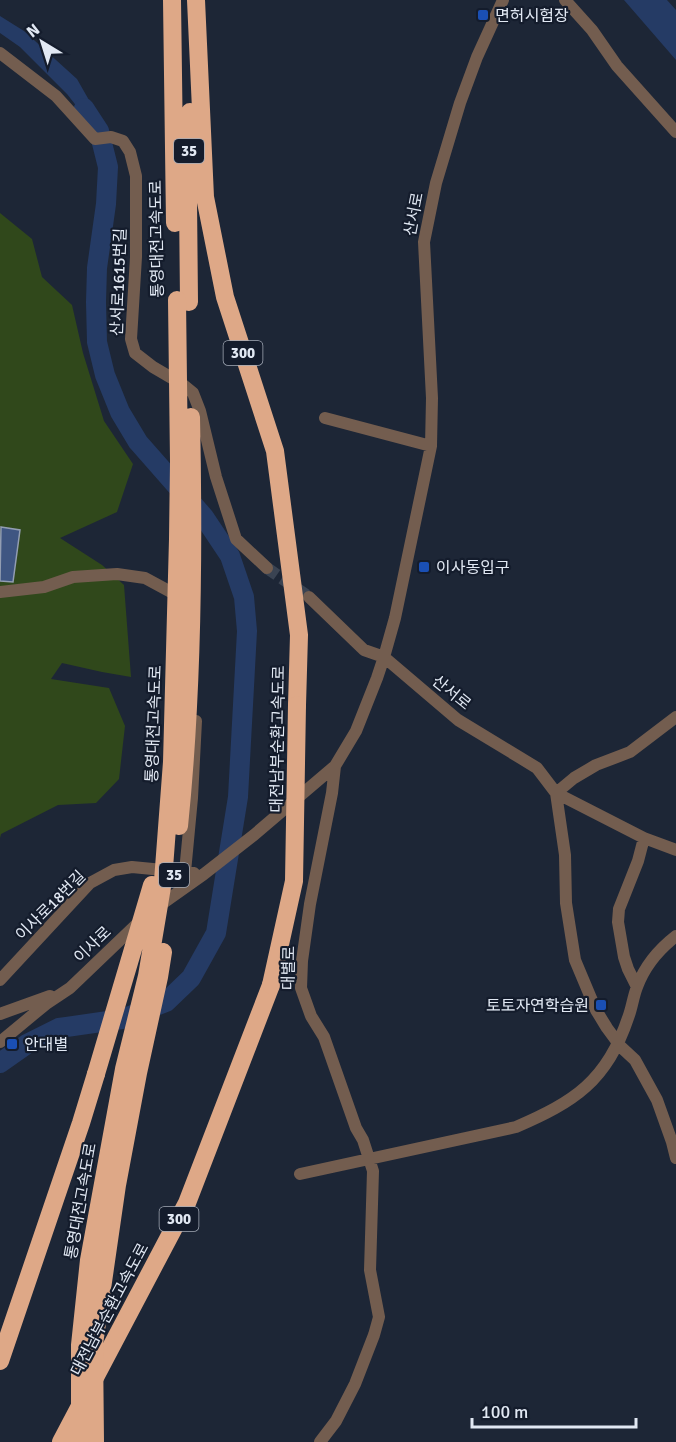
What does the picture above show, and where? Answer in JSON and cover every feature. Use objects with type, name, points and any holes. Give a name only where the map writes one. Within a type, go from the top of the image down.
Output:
[{"type":"highway","name":"통영대전고속도로","points":[[95,1442],[94,1344],[117,1185],[159,977],[173,882],[185,764],[194,543],[172,0]]},
{"type":"highway","name":"통영대전고속도로","points":[[80,1442],[80,1345],[89,1260],[124,1069],[147,976],[163,881],[172,762],[183,301],[194,0]]},
{"type":"highway","name":"대전남부순환고속도로","points":[[61,1442],[188,1203],[271,985],[294,881],[299,635],[275,451],[225,297],[205,197],[194,0]]},
{"type":"highway","points":[[0,1361],[77,1134],[166,837]]},
{"type":"street","name":"산서로","points":[[503,0],[477,57],[460,103],[436,183],[424,242],[432,398],[431,446],[395,618],[384,657],[458,720],[537,768],[556,793],[644,838],[676,850]]},
{"type":"street","points":[[565,0],[592,30],[617,66],[676,132]]},
{"type":"street","name":"산서로1615번길","points":[[0,53],[56,96],[94,139],[111,137],[123,141],[130,152],[136,176],[136,257],[131,339],[135,353],[193,393],[236,539],[267,568]]},
{"type":"street","points":[[325,418],[431,446]]},
{"type":"street","points":[[0,592],[44,587],[73,577],[117,574],[145,578],[196,605],[198,640],[195,752],[185,872]]},
{"type":"street","points":[[309,597],[364,650],[384,657],[356,731],[335,766]]},
{"type":"street","points":[[556,793],[574,778],[596,765],[630,752],[676,717]]},
{"type":"street","name":"이사로","points":[[0,1042],[46,1004],[70,988],[149,913],[254,835],[335,766]]},
{"type":"street","name":"대별로","points":[[320,1442],[336,1421],[356,1384],[379,1317],[370,1270],[373,1171],[324,1037],[311,1016],[301,988],[310,904],[332,793],[335,766]]},
{"type":"street","name":"산서로","points":[[556,793],[565,855],[566,903],[575,960],[596,1010],[618,1044],[635,1060],[657,1100],[676,1158]]},
{"type":"street","points":[[637,987],[624,957],[618,922],[619,909],[638,861],[644,838]]},
{"type":"street","name":"이사로18번길","points":[[0,980],[90,883],[114,870],[132,867],[206,872]]},
{"type":"street","points":[[300,1174],[516,1127],[544,1115],[569,1100],[588,1087],[601,1071],[618,1044],[646,966],[657,952],[676,936]]},
{"type":"street","points":[[15,1029],[0,1015],[70,988]]},
{"type":"green space","points":[[0,213],[32,239],[42,277],[72,305],[83,353],[104,421],[133,464],[117,512],[60,538],[102,565],[124,585],[131,677],[62,663],[51,679],[109,688],[125,726],[119,779],[96,803],[58,805],[1,834],[0,838]]},
{"type":"water","points":[[624,0],[667,0],[676,10],[676,60]]},
{"type":"water","points":[[0,16],[24,31],[77,79],[106,130],[96,131],[67,94],[20,47],[0,33]]},
{"type":"building","points":[[1,527],[20,530],[13,582],[0,581]]},
{"type":"waterway","points":[[0,1063],[27,1044],[59,1028],[122,1019],[166,1002],[191,978],[216,933],[238,797],[247,631],[244,597],[230,556],[204,517],[138,442],[120,412],[105,375],[97,342],[96,302],[97,268],[106,204],[108,167],[99,131],[84,108]]},
{"type":"tunnel","points":[[267,568],[309,597]]},
{"type":"place","name":"면허시험장","points":[[483,15]]},
{"type":"place","name":"이사동입구","points":[[424,567]]},
{"type":"place","name":"토토자연학습원","points":[[601,1005]]},
{"type":"place","name":"안대별","points":[[12,1044]]}]
